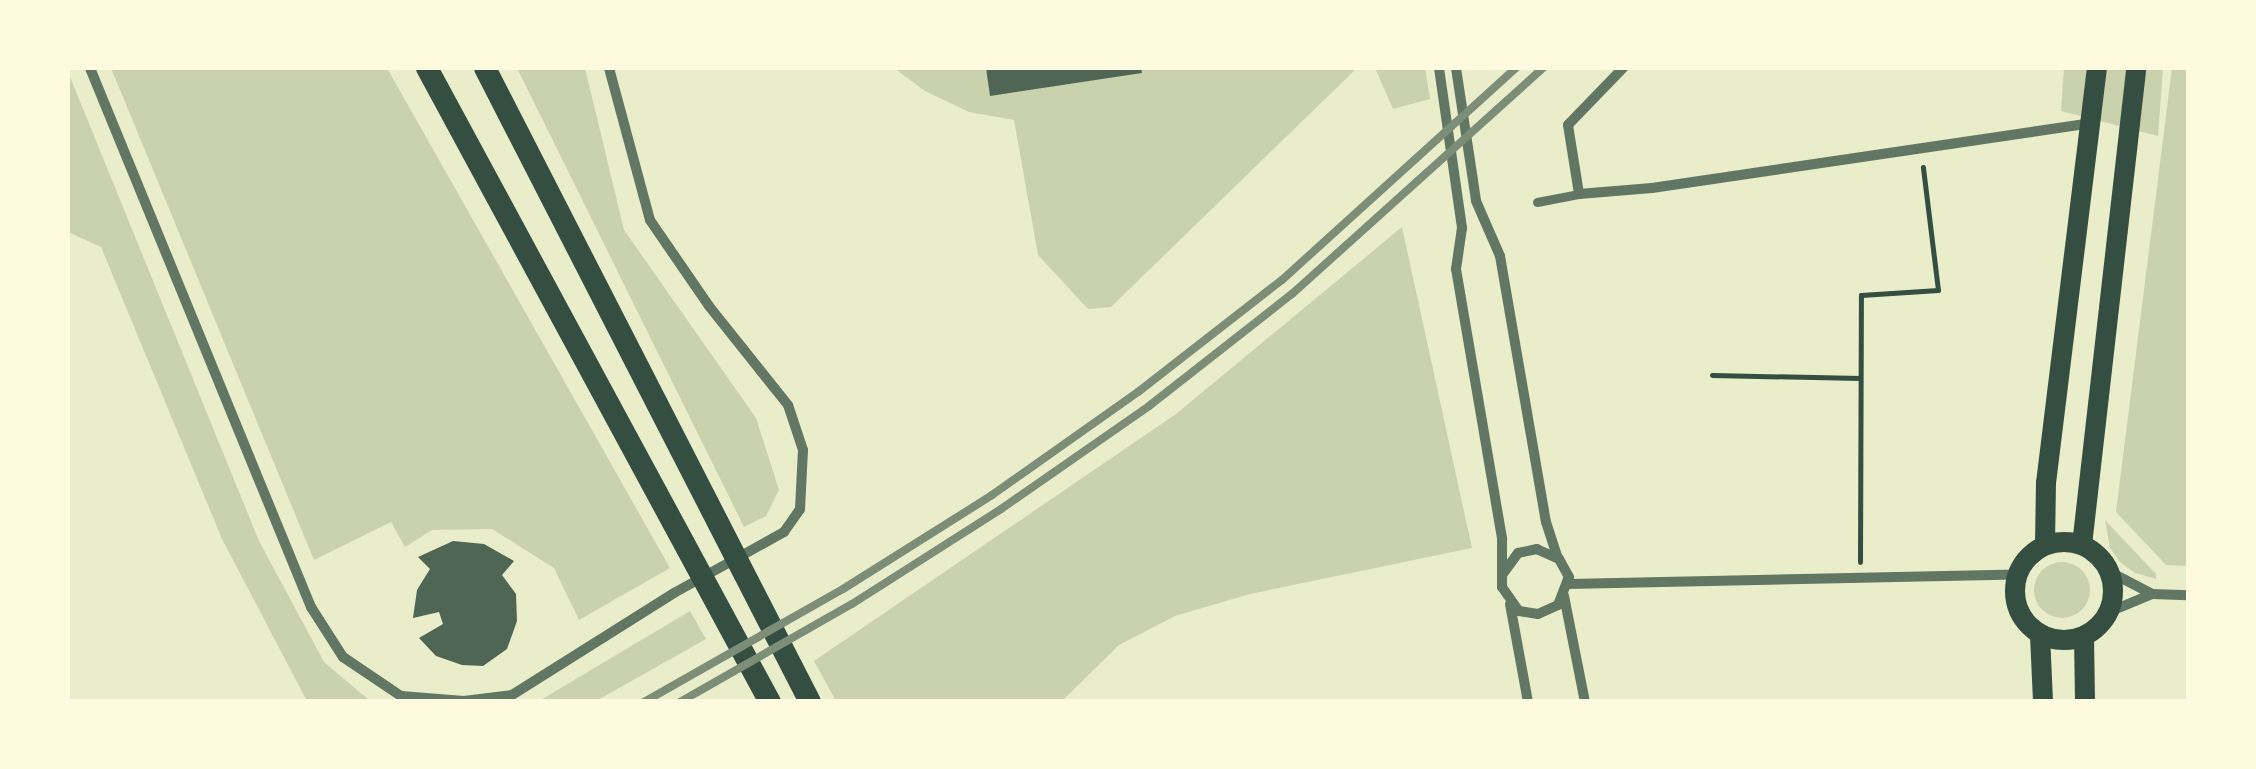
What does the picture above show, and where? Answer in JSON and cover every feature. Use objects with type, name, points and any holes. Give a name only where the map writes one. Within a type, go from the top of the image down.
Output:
[{"type":"main road","points":[[427,68],[680,529],[770,702]]},
{"type":"main road","points":[[484,68],[810,702]]},
{"type":"main road","points":[[2045,545],[2046,483],[2096,68]]},
{"type":"main road","points":[[2082,545],[2136,68]]},
{"type":"main road","points":[[2063,541],[2082,545],[2101,558],[2110,572],[2109,612],[2084,637],[2058,641],[2040,636],[2024,622],[2016,606],[2016,576],[2025,559],[2045,545],[2063,541]]},
{"type":"main road","points":[[2040,636],[2042,702]]},
{"type":"main road","points":[[2084,637],[2085,702]]},
{"type":"street","points":[[90,68],[311,607],[343,657],[401,696],[464,701],[512,694],[674,593],[784,532],[800,509],[803,450],[788,404],[709,306],[650,220],[609,68]]},
{"type":"street","points":[[1439,68],[1462,228],[1456,269],[1502,539],[1502,575],[1528,702]]},
{"type":"street","points":[[1456,68],[1476,201],[1500,256],[1546,522],[1569,577],[1566,590],[1585,702]]},
{"type":"street","points":[[1579,194],[1568,125],[1623,68]]},
{"type":"street","points":[[1538,202],[2090,122]]},
{"type":"street","points":[[1502,575],[1510,560],[1527,550],[1550,552],[1559,560]]},
{"type":"street","points":[[2110,572],[2152,594]]},
{"type":"street","points":[[1510,604],[1519,611],[1538,614],[1549,611],[1566,590],[1860,575],[2016,576]]},
{"type":"street","points":[[2109,612],[2152,594],[2188,595]]},
{"type":"path","points":[[1860,575],[1861,295],[1938,290],[1921,145]]},
{"type":"path","points":[[1712,375],[1860,378]]},
{"type":"green space","points":[[111,68],[387,68],[670,568],[579,620],[554,568],[492,529],[432,530],[405,547],[391,522],[314,560]]},
{"type":"green space","points":[[517,68],[585,68],[624,230],[756,418],[779,490],[766,516],[744,527]]},
{"type":"green space","points":[[894,68],[1357,68],[1111,307],[1088,309],[1038,255],[1014,120],[969,112],[925,91]]},
{"type":"green space","points":[[1375,68],[1425,68],[1430,99],[1393,109]]},
{"type":"green space","points":[[2064,68],[2163,68],[2158,136],[2061,111]]},
{"type":"green space","points":[[2172,68],[2188,68],[2188,566],[2166,565],[2116,512]]},
{"type":"green space","points":[[68,72],[259,541],[324,662],[370,701],[307,701],[222,539],[101,247],[68,232]]},
{"type":"green space","points":[[1402,227],[1472,548],[1250,594],[1175,616],[1119,645],[1062,701],[836,701],[814,661],[1176,414]]},
{"type":"green space","points":[[2105,520],[2156,574],[2156,579],[2135,573],[2120,562],[2110,548]]},
{"type":"green space","points":[[2062,562],[2082,570],[2090,590],[2082,610],[2062,618],[2042,610],[2034,590],[2042,570]]},
{"type":"green space","points":[[690,611],[706,639],[596,701],[539,701]]},
{"type":"building","points":[[986,68],[1141,68],[1142,73],[990,96]]},
{"type":"building","points":[[453,541],[484,544],[514,561],[502,575],[516,594],[517,621],[507,649],[483,666],[462,665],[436,656],[419,638],[443,624],[439,612],[413,618],[417,590],[430,569],[418,557]]},
{"type":"railway","points":[[644,702],[843,589],[992,495],[1138,392],[1282,280],[1516,68]]},
{"type":"railway","points":[[680,702],[852,604],[1001,509],[1149,406],[1292,294],[1543,68]]}]
